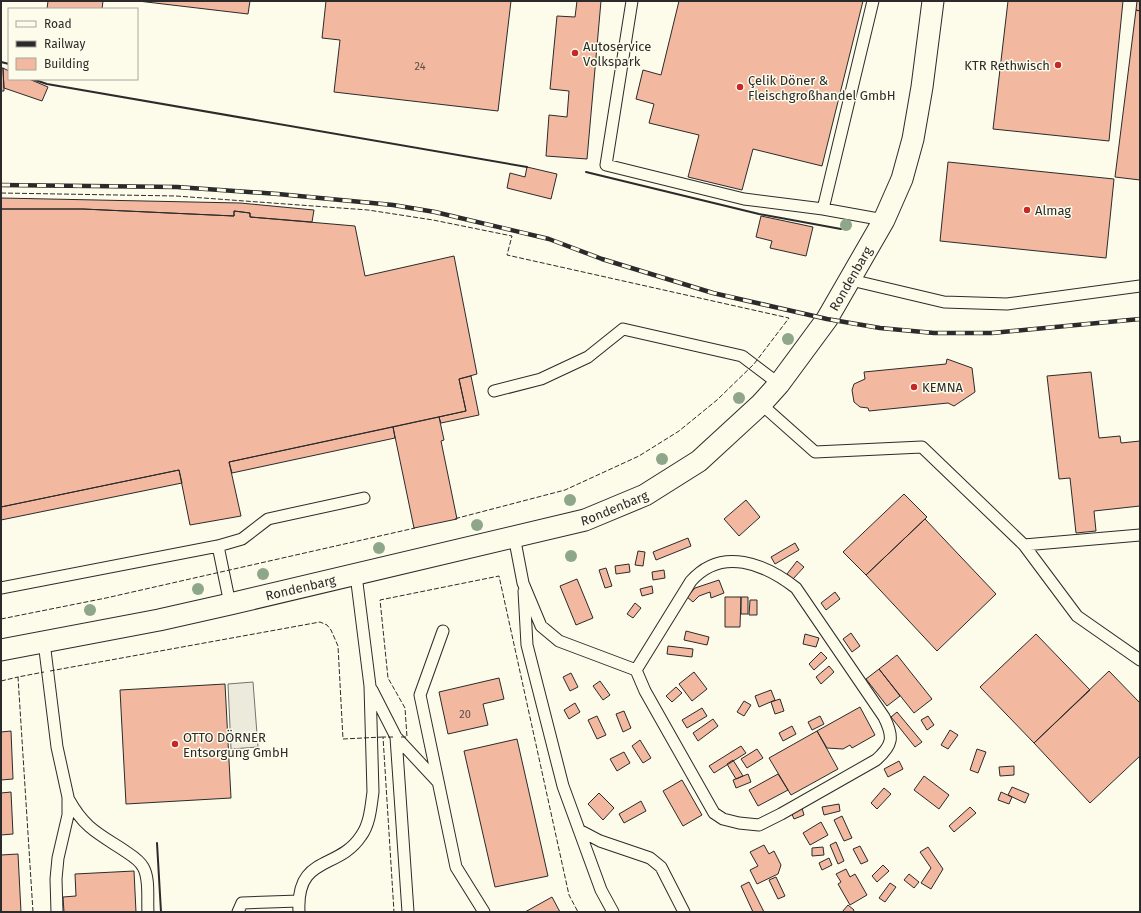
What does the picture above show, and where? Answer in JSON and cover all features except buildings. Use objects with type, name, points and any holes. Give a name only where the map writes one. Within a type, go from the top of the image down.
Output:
[{"type":"street","name":"Rondenbarg","points":[[1,650],[230,604],[585,520],[645,495],[699,460],[761,404],[779,384],[827,319],[851,280],[884,220],[902,179],[913,138],[922,87],[933,1]]},
{"type":"lane","points":[[632,1],[606,165],[744,199],[823,209],[884,220]]},
{"type":"lane","points":[[823,209],[873,1]]},
{"type":"lane","points":[[851,280],[944,302],[1006,304],[1140,286]]},
{"type":"lane","points":[[494,391],[541,379],[588,357],[624,329],[742,356],[779,384]]},
{"type":"lane","points":[[761,404],[816,452],[922,447],[1024,545],[1077,616],[1140,660]]},
{"type":"lane","points":[[1,588],[218,546],[242,539],[268,519],[364,498]]},
{"type":"lane","points":[[1024,545],[1140,535]]},
{"type":"lane","points":[[514,536],[523,583],[527,645],[563,786],[601,890],[613,912]]},
{"type":"lane","points":[[218,546],[230,604]]},
{"type":"lane","points":[[523,583],[541,626],[559,641],[636,670],[645,692],[714,813],[723,819],[739,823],[759,825],[876,760],[886,751],[891,740],[889,728],[884,717],[796,588],[781,576],[765,568],[746,562],[726,562],[711,565],[699,572],[691,581],[636,670]]},
{"type":"lane","points":[[238,912],[242,903],[299,906],[300,890],[310,872],[356,843],[362,836],[366,825],[373,792],[370,686],[356,575]]},
{"type":"lane","points":[[443,631],[420,696],[456,867],[484,912]]},
{"type":"lane","points":[[44,642],[57,746],[68,797],[68,815],[58,858],[56,879],[57,912]]},
{"type":"lane","points":[[370,686],[396,737],[437,781]]},
{"type":"lane","points":[[396,737],[408,912]]},
{"type":"lane","points":[[68,797],[78,816],[92,829],[143,866],[146,875],[148,912]]},
{"type":"lane","points":[[579,830],[600,841],[650,858],[661,867],[684,912]]},
{"type":"shaded area","points":[[253,682],[258,747],[231,749],[228,684]]},
{"type":"railway","points":[[1,185],[177,187],[278,194],[393,205],[435,212],[549,239],[602,259],[713,293],[827,319],[880,328],[934,333],[992,333],[1140,319]]},
{"type":"fence","points":[[1,193],[176,196],[368,210],[433,220],[512,236],[507,255],[789,318],[754,364],[717,400],[679,431],[639,456],[565,490],[454,519]]},
{"type":"fence","points":[[1,619],[106,598],[415,528]]},
{"type":"fence","points":[[401,737],[407,737],[405,708],[388,678],[380,600],[499,576],[569,895],[578,912]]},
{"type":"fence","points":[[50,671],[320,622],[327,625],[331,630],[338,646],[343,739],[383,737]]},
{"type":"fence","points":[[33,912],[18,677],[44,672]]},
{"type":"fence","points":[[1,681],[18,677]]},
{"type":"fence","points":[[393,737],[383,737],[394,912]]},
{"type":"wall","points":[[1,62],[8,64]]},
{"type":"wall","points":[[35,80],[47,84],[527,167]]},
{"type":"wall","points":[[586,172],[759,214],[841,229]]},
{"type":"wall","points":[[157,843],[161,912]]},
{"type":"place","name":"Autoservice Volkspark","points":[[575,53]]},
{"type":"place","name":"KTR Rethwisch","points":[[1058,65]]},
{"type":"place","name":"Çelik Döner & Fleischgroßhandel GmbH","points":[[740,87]]},
{"type":"place","name":"Almag","points":[[1027,210]]},
{"type":"place","name":"KEMNA","points":[[914,387]]},
{"type":"place","name":"OTTO DÖRNER Entsorgung GmbH","points":[[175,744]]}]
